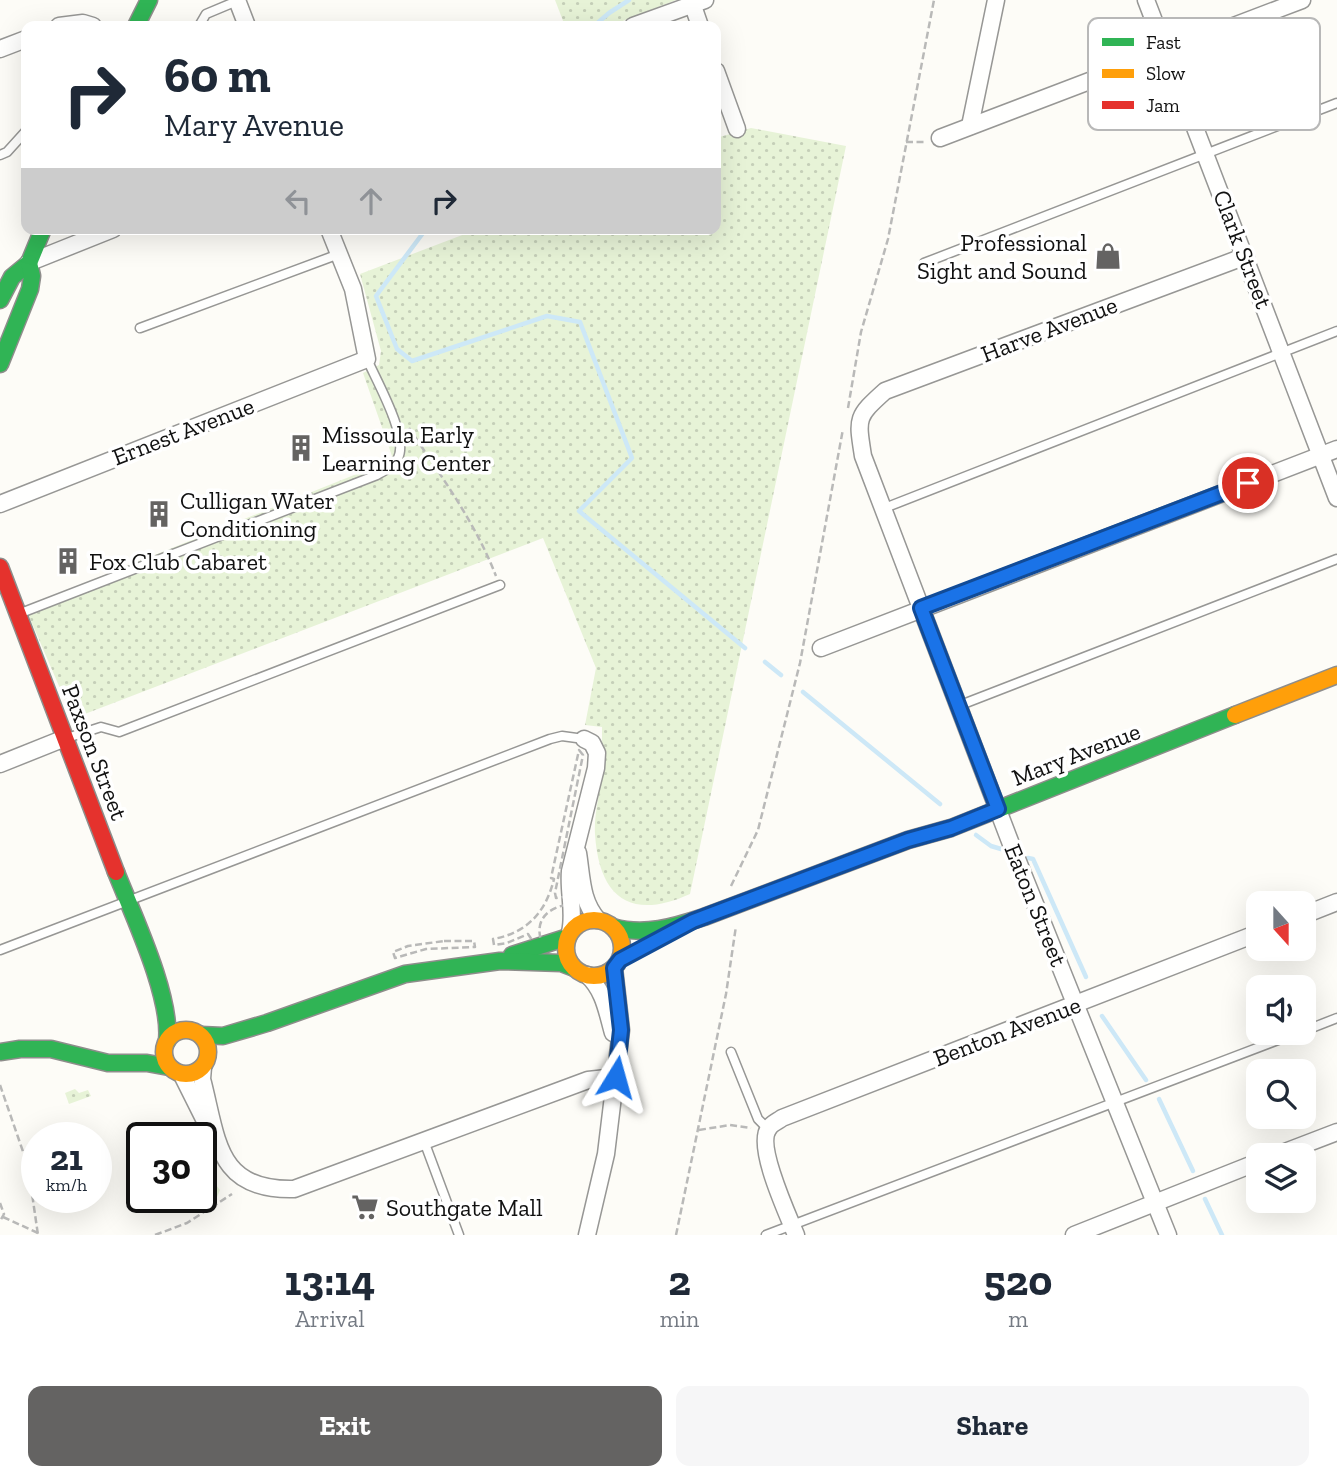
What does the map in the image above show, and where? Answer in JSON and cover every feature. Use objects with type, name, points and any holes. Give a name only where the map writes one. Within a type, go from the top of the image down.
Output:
[{"type":"main road","points":[[138,21],[149,0]]},
{"type":"main road","points":[[0,300],[12,277],[29,263],[41,235]]},
{"type":"main road","points":[[0,363],[30,289],[32,276],[29,263]]},
{"type":"main road","name":"Paxson Street","points":[[0,567],[147,953],[167,1014],[169,1029],[166,1043]]},
{"type":"main road","name":"Mary Avenue","points":[[605,924],[632,933],[693,921],[908,840],[951,828],[1337,677]]},
{"type":"main road","name":"Mary Avenue","points":[[617,964],[640,948],[693,921]]},
{"type":"main road","points":[[0,1052],[28,1047],[85,1055],[157,1047],[180,1031],[223,1036],[292,1015],[405,974],[494,962],[561,963],[581,972],[606,973],[617,964],[621,943],[605,924],[582,922],[554,943],[494,962]]},
{"type":"main road","points":[[569,934],[566,953],[581,972]]},
{"type":"main road","name":"Paxson Street","points":[[147,953],[159,971],[181,1018],[198,1033]]},
{"type":"main road","points":[[85,1055],[102,1063],[156,1064],[176,1071],[197,1072],[220,1052],[258,1035],[292,1015]]},
{"type":"main road","points":[[198,1033],[208,1046],[205,1064]]},
{"type":"main road","points":[[166,1043],[165,1060],[176,1071]]},
{"type":"street","points":[[970,127],[996,0]]},
{"type":"street","name":"Clark Street","points":[[1146,0],[1153,18]]},
{"type":"street","points":[[1255,18],[1302,0]]},
{"type":"street","points":[[237,1],[245,21]]},
{"type":"street","points":[[646,21],[696,2],[699,21]]},
{"type":"street","points":[[0,49],[21,41]]},
{"type":"street","points":[[940,138],[1088,82]]},
{"type":"street","points":[[721,85],[737,129]]},
{"type":"street","name":"Clark Street","points":[[1197,130],[1337,498]]},
{"type":"street","points":[[0,274],[98,235]]},
{"type":"street","points":[[331,235],[353,289],[367,359]]},
{"type":"street","name":"Harve Avenue","points":[[860,415],[885,391],[1246,256]]},
{"type":"street","name":"Ernest Avenue","points":[[0,504],[367,359]]},
{"type":"street","name":"Eaton Street","points":[[860,415],[858,428],[863,456],[882,509],[1168,1235]]},
{"type":"street","points":[[821,648],[1337,449]]},
{"type":"street","points":[[0,764],[65,738]]},
{"type":"street","points":[[569,934],[573,920],[568,888],[570,872],[596,768],[597,753],[592,743],[584,739]]},
{"type":"street","points":[[577,847],[588,909],[605,924]]},
{"type":"street","points":[[1316,910],[1337,902]]},
{"type":"street","name":"Benton Avenue","points":[[762,1132],[782,1118],[1246,938]]},
{"type":"street","points":[[616,1077],[621,1030],[617,964]]},
{"type":"street","points":[[581,972],[595,982],[606,1004],[618,1060],[606,1154],[587,1235]]},
{"type":"street","points":[[205,1064],[202,1079],[218,1143]]},
{"type":"street","points":[[176,1071],[225,1160],[239,1178],[277,1190],[295,1189],[588,1080],[616,1077]]},
{"type":"street","points":[[762,1132],[767,1158],[794,1230]]},
{"type":"street","points":[[1308,1143],[1337,1132]]},
{"type":"street","points":[[1074,1235],[1246,1167]]},
{"type":"lane","points":[[202,21],[206,14],[237,1]]},
{"type":"lane","points":[[1320,110],[1337,103]]},
{"type":"lane","points":[[924,263],[1270,130]]},
{"type":"lane","points":[[0,155],[7,152],[21,137]]},
{"type":"lane","points":[[140,328],[339,254]]},
{"type":"lane","points":[[882,509],[1337,331]]},
{"type":"lane","points":[[18,615],[389,468],[399,457],[401,442],[367,359]]},
{"type":"lane","points":[[958,706],[1337,559]]},
{"type":"lane","points":[[65,738],[101,727],[118,732],[500,585]]},
{"type":"lane","points":[[0,950],[550,739],[584,739]]},
{"type":"lane","points":[[1316,1026],[1337,1018]]},
{"type":"lane","points":[[766,1235],[794,1230],[1268,1045]]},
{"type":"lane","points":[[730,1052],[762,1132]]},
{"type":"lane","points":[[424,1141],[458,1235]]},
{"type":"path","points":[[729,893],[758,830],[800,663],[826,533],[838,452],[854,382],[861,332],[888,239],[934,0]]},
{"type":"path","points":[[905,142],[925,143],[940,138]]},
{"type":"path","points":[[854,382],[860,390]]},
{"type":"path","points":[[404,421],[483,541],[500,585]]},
{"type":"path","points":[[807,625],[812,631]]},
{"type":"path","points":[[579,750],[583,755],[555,893],[556,898],[564,898],[566,905],[552,909],[540,924],[538,930],[541,940],[534,943],[532,936],[528,934],[494,945],[493,939],[508,936],[530,924],[546,903],[554,879],[551,878],[579,750]]},
{"type":"path","points":[[676,1235],[726,994],[737,917]]},
{"type":"path","points":[[434,942],[474,942],[475,947],[426,949],[395,958],[393,952],[408,946],[434,942]]},
{"type":"path","points":[[0,1085],[28,1166],[38,1234]]},
{"type":"path","points":[[698,1130],[730,1125],[762,1132]]},
{"type":"path","points":[[155,1235],[187,1223],[232,1194]]},
{"type":"path","points":[[0,1203],[4,1208],[0,1221]]},
{"type":"path","points":[[3,1217],[38,1234]]},
{"type":"green space","points":[[555,0],[676,0],[623,21],[563,21]]},
{"type":"green space","points":[[751,128],[846,146],[690,894],[669,902],[635,904],[622,898],[611,888],[603,874],[595,828],[601,779],[602,727],[585,725],[596,668],[543,538],[77,717],[68,707],[25,607],[384,463],[392,456],[363,373],[379,365],[381,351],[360,274],[462,235],[721,235],[721,137]]},
{"type":"green space","points":[[75,1089],[79,1093],[88,1090],[91,1096],[69,1104],[65,1093]]},
{"type":"waterway","points":[[600,21],[629,0]]},
{"type":"waterway","points":[[422,235],[376,296],[397,349],[412,361],[547,316],[580,322],[632,458],[579,511],[745,648]]},
{"type":"waterway","points":[[765,662],[781,675]]},
{"type":"waterway","points":[[803,692],[940,804]]},
{"type":"waterway","points":[[976,835],[991,846],[1001,849]]},
{"type":"waterway","points":[[1028,858],[1033,859],[1086,977]]},
{"type":"waterway","points":[[1102,1016],[1146,1080]]},
{"type":"waterway","points":[[1159,1099],[1193,1171]]},
{"type":"waterway","points":[[1205,1199],[1222,1235]]},
{"type":"traffic: fast","points":[[138,21],[149,0]]},
{"type":"traffic: fast","points":[[0,300],[12,277],[29,263],[41,235]]},
{"type":"traffic: fast","points":[[0,364],[30,289],[32,276],[29,263]]},
{"type":"traffic: fast","points":[[613,927],[648,930],[704,917],[908,840],[951,828],[1235,715]]},
{"type":"traffic: fast","points":[[116,872],[158,980],[164,1002],[167,1041]]},
{"type":"traffic: fast","points":[[512,955],[568,937]]},
{"type":"traffic: fast","points":[[201,1035],[223,1036],[267,1023],[405,974],[500,961],[561,963],[574,968]]},
{"type":"traffic: fast","points":[[0,1052],[51,1049],[108,1063],[147,1063],[169,1067]]},
{"type":"traffic: slow","points":[[1235,715],[1337,675]]},
{"type":"traffic: slow","points":[[594,920],[605,922],[614,928],[620,937],[622,948],[620,959],[614,968],[605,974],[594,976],[583,974],[574,968],[568,959],[566,948],[568,937],[574,928],[583,922],[594,920]]},
{"type":"traffic: slow","points":[[186,1030],[195,1031],[202,1036],[207,1043],[208,1052],[207,1061],[202,1068],[195,1073],[186,1074],[177,1073],[170,1068],[165,1061],[164,1052],[165,1043],[170,1036],[177,1031],[186,1030]]},
{"type":"traffic: jam","points":[[0,567],[116,872]]},
{"type":"place","name":"Professional Sight and Sound","points":[[1108,256]]},
{"type":"place","name":"Missoula Early Learning Center","points":[[301,448]]},
{"type":"place","name":"Culligan Water Conditioning","points":[[159,514]]},
{"type":"place","name":"Fox Club Cabaret","points":[[68,561]]},
{"type":"place","name":"Southgate Mall","points":[[365,1207]]},
{"type":"route","points":[[616,1077],[621,1030],[614,968],[620,960],[693,921],[998,809],[921,608],[1248,483]]}]
